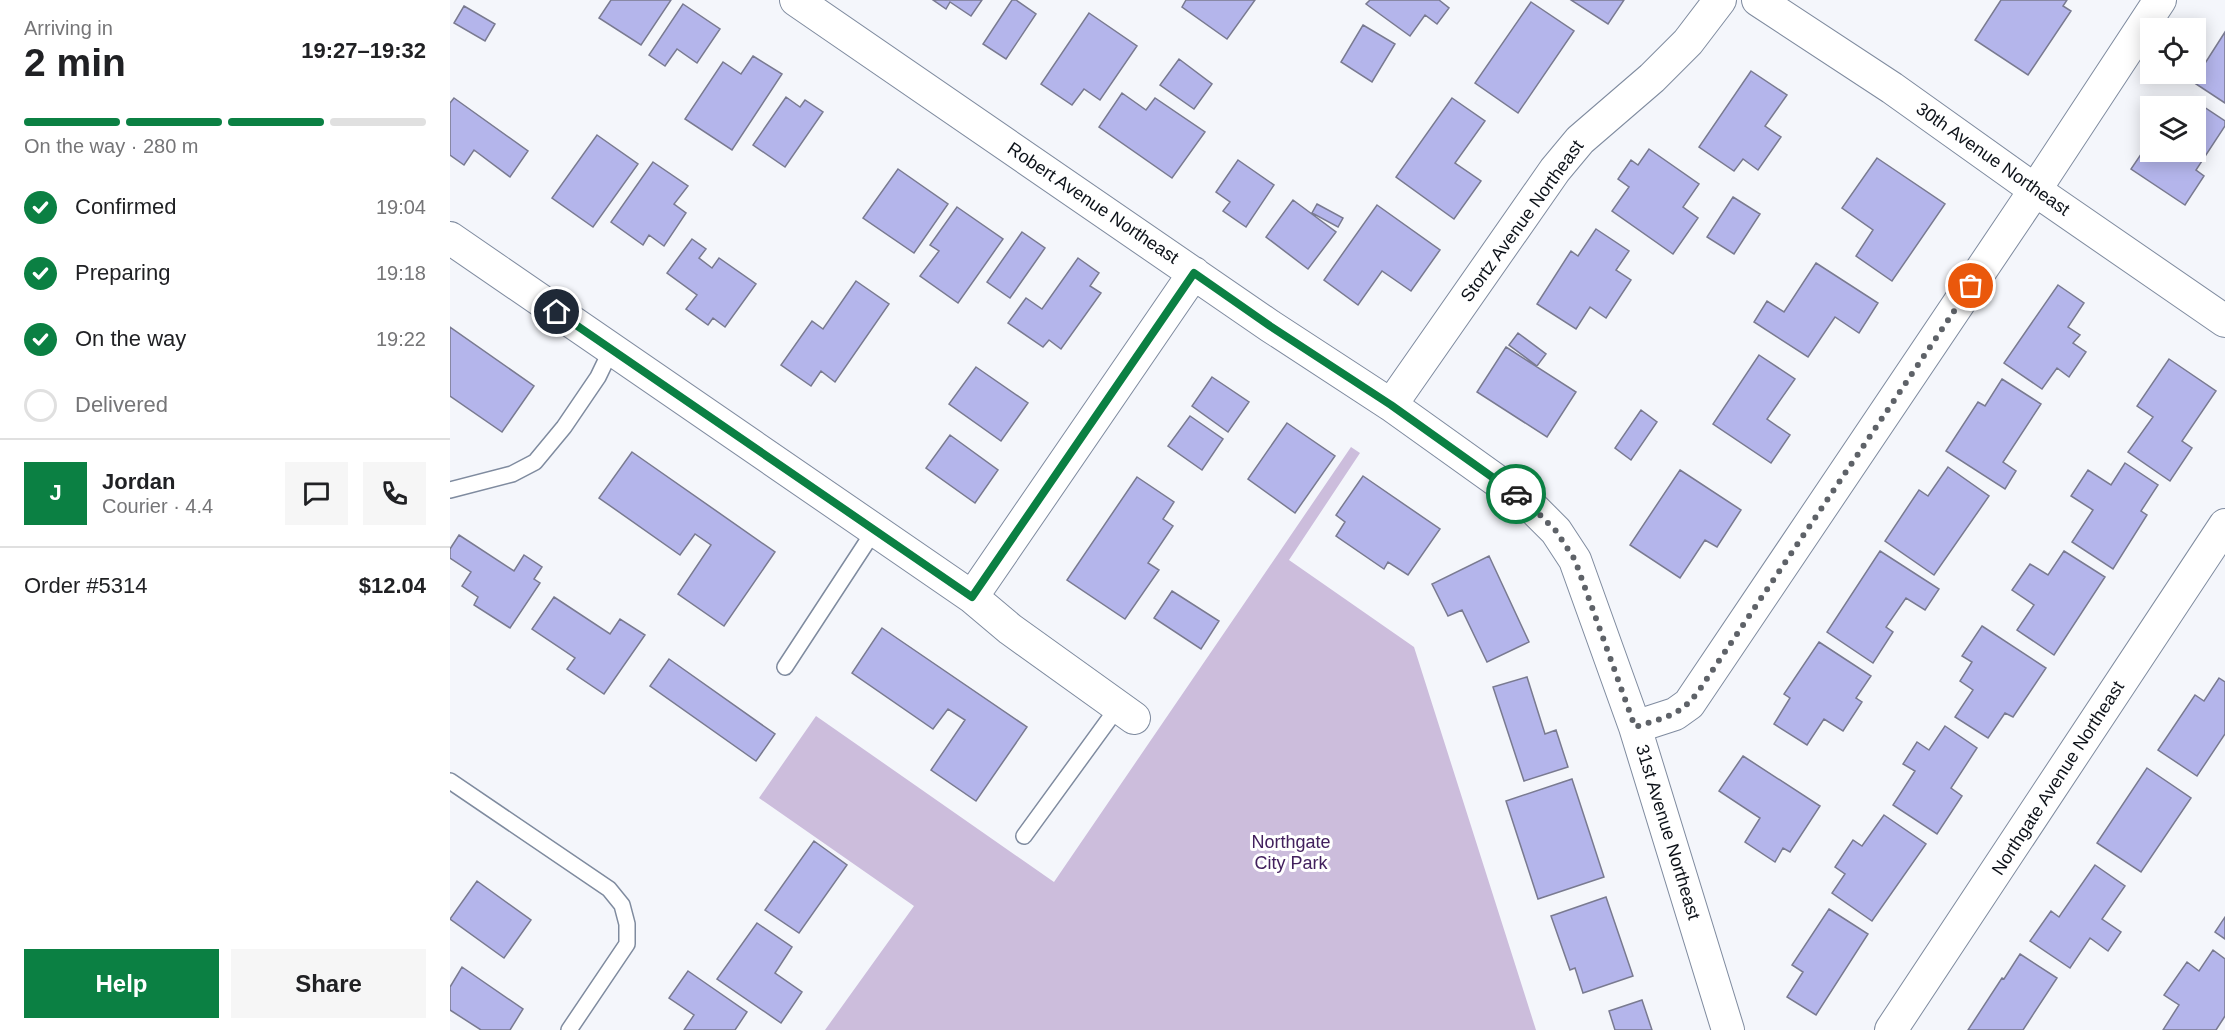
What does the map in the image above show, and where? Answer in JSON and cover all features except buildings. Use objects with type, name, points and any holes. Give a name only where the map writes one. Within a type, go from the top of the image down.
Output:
[{"type":"street","name":"Robert Avenue Northeast","points":[[795,0],[1270,326],[1391,405]]},
{"type":"street","name":"Stortz Avenue Northeast","points":[[1391,405],[1555,170],[1588,132],[1652,78],[1688,42],[1720,0]]},
{"type":"street","name":"30th Avenue Northeast","points":[[1758,0],[1892,88],[2225,321]]},
{"type":"street","points":[[1635,727],[1675,714],[1689,704],[2036,190],[2160,0]]},
{"type":"street","points":[[450,238],[972,597],[1010,629],[1126,712]]},
{"type":"street","points":[[972,597],[1194,273]]},
{"type":"street","name":"31st Avenue Northeast","points":[[1391,405],[1528,503],[1556,531],[1575,560],[1635,727],[1728,1030]]},
{"type":"street","name":"Northgate Avenue Northeast","points":[[1891,1030],[2225,525]]},
{"type":"lane","points":[[450,490],[512,474],[535,462],[564,427],[594,383],[610,350]]},
{"type":"lane","points":[[785,668],[874,531]]},
{"type":"lane","points":[[1024,836],[1126,712]]},
{"type":"lane","points":[[450,781],[609,889],[622,905],[627,924],[627,944],[569,1030]]},
{"type":"green space","name":"Northgate City Park","points":[[1351,447],[1360,453],[1289,560],[1414,647],[1536,1030],[825,1030],[914,906],[759,798],[816,716],[1054,882]]},
{"type":"way so far","points":[[1516,494],[1556,531],[1575,560],[1635,727],[1675,714],[1689,704],[1700,689],[1971,286]]},
{"type":"route","points":[[557,312],[972,597],[1194,273],[1391,405],[1516,494]]}]
